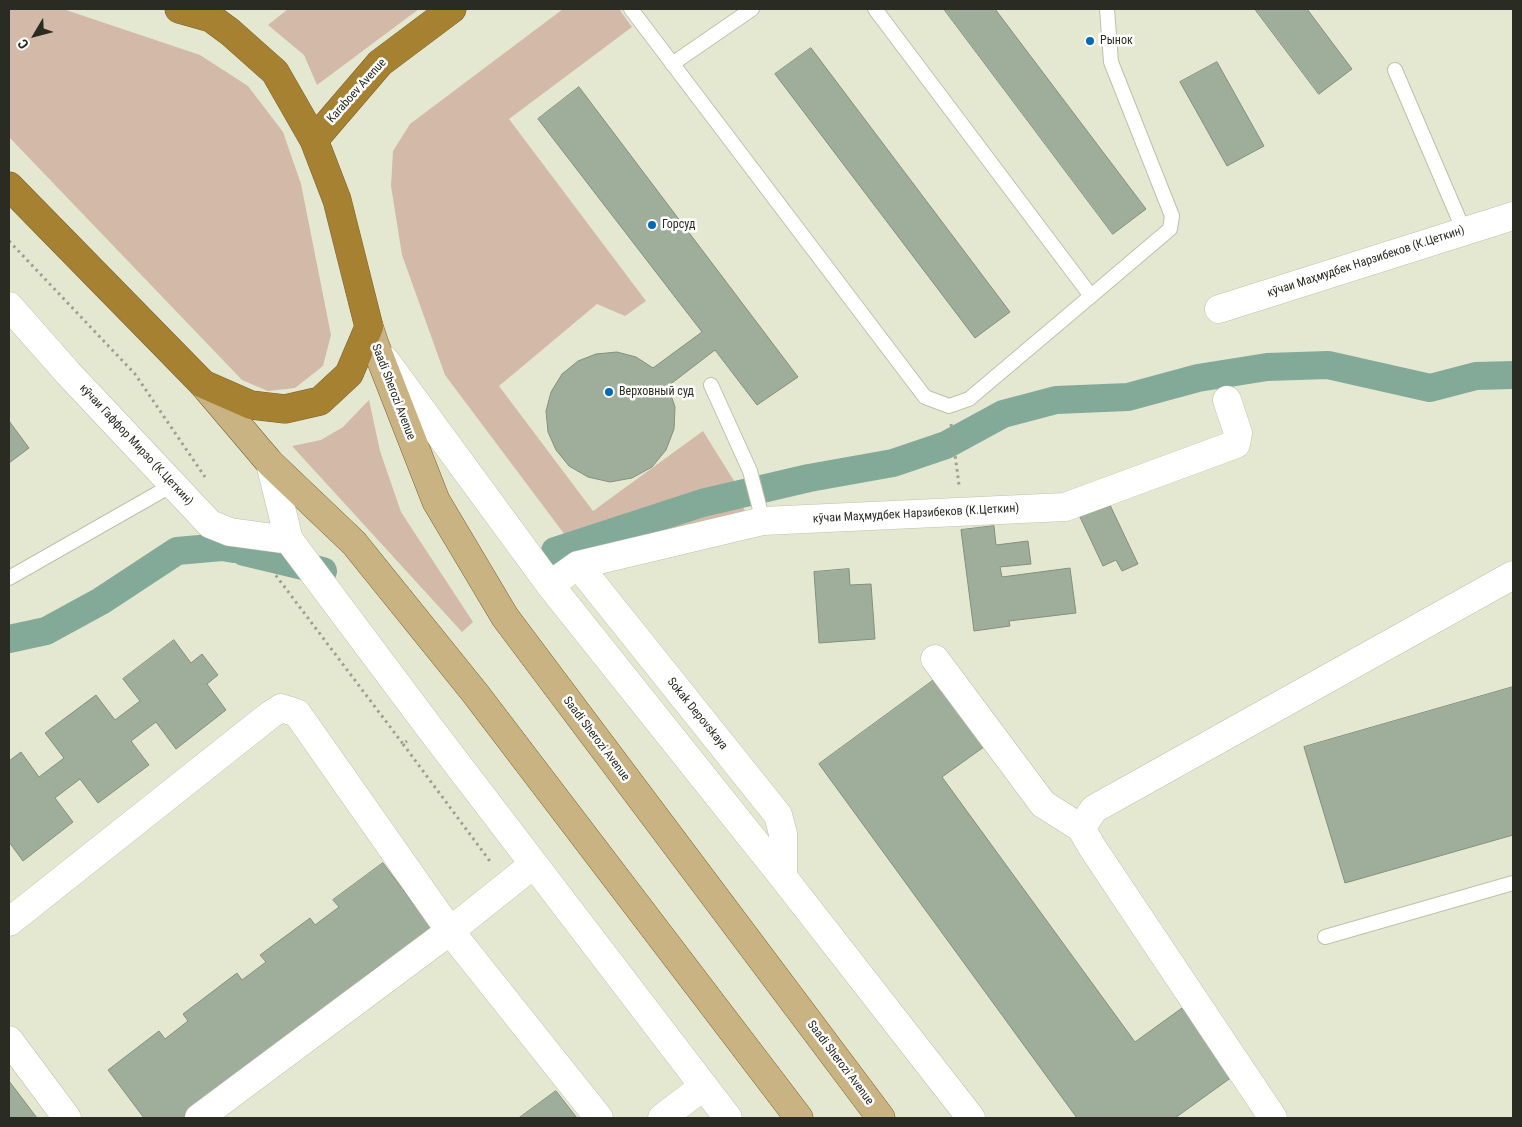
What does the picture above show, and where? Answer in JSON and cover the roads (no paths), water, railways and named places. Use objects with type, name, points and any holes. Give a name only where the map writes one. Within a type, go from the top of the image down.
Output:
[{"type":"highway","name":"Saadi Sherozi Avenue","points":[[9,186],[202,384],[251,405],[285,409],[320,401],[349,374],[372,336],[337,200],[314,140],[275,72],[230,32],[217,13],[179,9]]},
{"type":"highway","name":"Karaboev Avenue","points":[[314,140],[380,62],[452,9]]},
{"type":"main road","name":"Saadi Sherozi Avenue","points":[[372,336],[436,501],[505,616],[881,1118]]},
{"type":"main road","name":"Saadi Sherozi Avenue","points":[[202,384],[270,463],[360,550],[475,693],[799,1118]]},
{"type":"street","name":"кӯчаи Маҳмудбек Нарзибеков (К.Цеткин)","points":[[1219,309],[1513,216]]},
{"type":"street","name":"кӯчаи Гаффор Мирзо (К.Цеткин)","points":[[9,306],[68,373],[210,524],[230,532],[288,540]]},
{"type":"street","points":[[372,336],[550,586],[783,877],[971,1118]]},
{"type":"street","name":"кӯчаи Маҳмудбек Нарзибеков (К.Цеткин)","points":[[550,586],[578,565],[761,511],[1065,507],[1236,444],[1238,433],[1227,400]]},
{"type":"street","points":[[270,463],[288,540],[428,727],[728,1118]]},
{"type":"street","name":"Sokak Depovskaya","points":[[578,565],[778,815],[783,834],[783,877]]},
{"type":"street","points":[[1081,828],[1094,809],[1513,575]]},
{"type":"street","points":[[935,659],[1043,804],[1081,828],[1273,1118]]},
{"type":"street","points":[[9,922],[270,715],[281,708],[297,713],[450,931],[598,1118]]},
{"type":"street","points":[[199,1118],[450,931],[534,864]]},
{"type":"street","points":[[9,1040],[67,1118]]},
{"type":"street","points":[[662,1118],[704,1086]]},
{"type":"lane","points":[[631,9],[925,397],[949,406],[969,398],[1170,229],[1172,216],[1112,62],[1107,9]]},
{"type":"lane","points":[[672,64],[752,9]]},
{"type":"lane","points":[[875,9],[1091,296]]},
{"type":"lane","points":[[1395,70],[1464,231]]},
{"type":"lane","points":[[711,385],[750,471],[761,511]]},
{"type":"lane","points":[[9,578],[174,484]]},
{"type":"lane","points":[[1325,936],[1513,883]]},
{"type":"waterway","points":[[555,551],[702,503],[809,478],[893,463],[946,445],[1003,414],[1056,400],[1128,397],[1198,378],[1267,367],[1328,365],[1430,388],[1476,376],[1513,375]]},
{"type":"waterway","points":[[9,639],[46,631],[101,601],[177,551],[222,547],[234,549]]},
{"type":"waterway","points":[[244,552],[323,571]]},
{"type":"place","name":"Рынок","points":[[1090,41]]},
{"type":"place","name":"Горсуд","points":[[652,225]]},
{"type":"place","name":"Верховный суд","points":[[609,392]]}]
